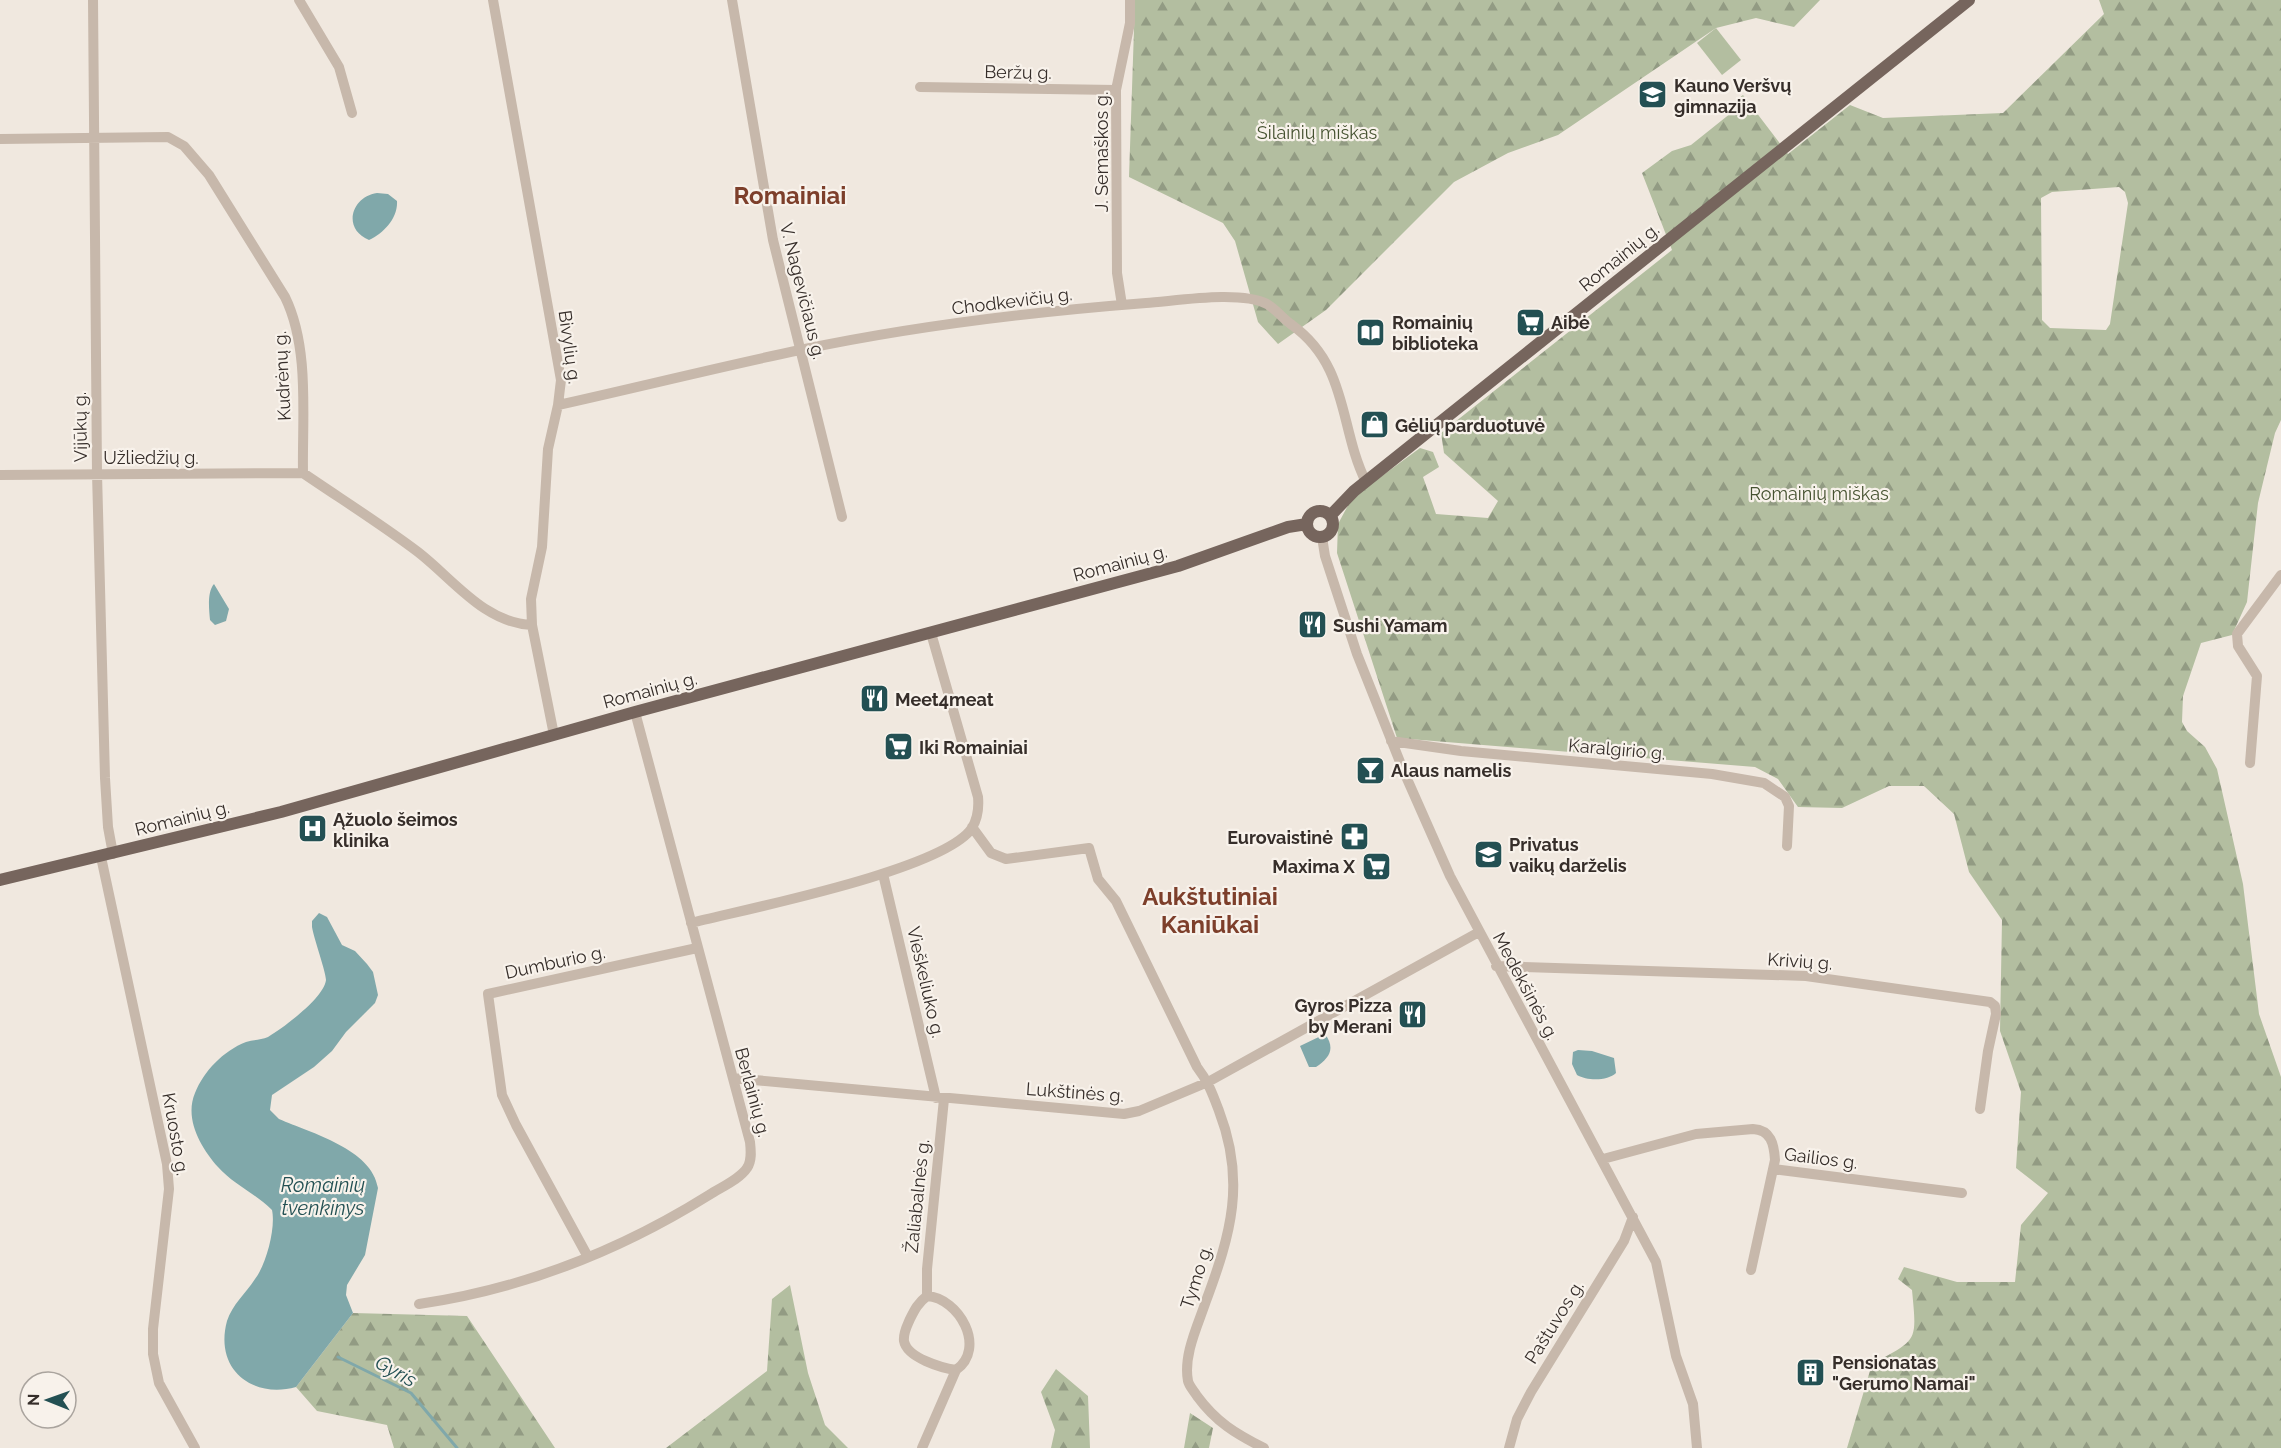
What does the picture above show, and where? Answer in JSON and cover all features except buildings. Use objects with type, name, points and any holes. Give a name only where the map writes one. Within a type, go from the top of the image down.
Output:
[{"type":"main road","name":"Romainių g.","points":[[1330,516],[1365,482],[1969,0]]},
{"type":"main road","points":[[1318,511],[1330,516],[1332,529],[1322,537],[1314,536],[1307,524],[1310,516],[1318,511]]},
{"type":"main road","name":"Romainių g.","points":[[0,880],[281,812],[635,712],[1178,566],[1288,527],[1307,524]]},
{"type":"street","name":"Vijūkų g.","points":[[93,0],[96,136],[97,473],[105,778],[108,827],[113,854]]},
{"type":"street","points":[[299,0],[339,67],[352,113]]},
{"type":"street","name":"Bivylių g.","points":[[493,0],[560,368],[558,405],[548,449],[545,520],[531,599],[532,625],[554,735]]},
{"type":"street","name":"V. Nagevičiaus g.","points":[[732,0],[773,240],[842,517]]},
{"type":"street","name":"J. Semaškos g.","points":[[1122,305],[1117,273],[1116,90],[1130,23],[1130,0]]},
{"type":"street","name":"Beržų g.","points":[[920,87],[1116,90]]},
{"type":"street","name":"Kudrėnų g.","points":[[0,139],[96,136],[168,137],[184,146],[209,175],[285,297],[296,319],[300,342],[303,473]]},
{"type":"street","name":"Chodkevičių g.","points":[[558,405],[801,350],[960,322],[1218,297],[1266,304],[1300,330],[1328,368],[1338,389],[1349,424],[1355,461],[1365,482]]},
{"type":"street","points":[[303,473],[416,551],[474,603],[519,624],[532,625]]},
{"type":"street","name":"Užliedžių g.","points":[[0,474],[303,473]]},
{"type":"street","name":"Medekšinės g.","points":[[1322,537],[1325,556],[1357,654],[1391,741],[1450,876],[1656,1262],[1676,1356],[1693,1404],[1697,1448]]},
{"type":"street","points":[[2250,763],[2257,675],[2238,646],[2236,634],[2281,575]]},
{"type":"street","points":[[691,923],[883,874],[930,857],[964,837],[972,828],[979,812],[978,797],[931,633]]},
{"type":"street","name":"Berlainių g.","points":[[419,1304],[496,1290],[607,1251],[696,1203],[741,1175],[747,1168],[750,1142],[635,712]]},
{"type":"street","name":"Karalgirio g.","points":[[1391,741],[1461,751],[1712,774],[1764,783],[1785,797],[1789,806],[1787,846]]},
{"type":"street","name":"Tymo g.","points":[[972,828],[991,853],[1006,859],[1089,848],[1098,879],[1124,916],[1197,1067],[1208,1082],[1228,1135],[1235,1170],[1231,1221],[1196,1331],[1188,1362],[1188,1382],[1211,1415],[1229,1430],[1264,1448]]},
{"type":"street","name":"Kruosto g.","points":[[100,857],[167,1164],[169,1189],[153,1329],[153,1354],[159,1383],[195,1448]]},
{"type":"street","name":"Vieškeliuko g.","points":[[883,874],[940,1098]]},
{"type":"street","name":"Lukštinės g.","points":[[733,1078],[1124,1114],[1139,1111],[1208,1082],[1479,933]]},
{"type":"street","name":"Dumburio g.","points":[[588,1257],[502,1095],[488,994],[697,948]]},
{"type":"street","name":"Krivių g.","points":[[1496,966],[1806,976],[1990,1002],[1995,1006],[1996,1014],[1980,1109]]},
{"type":"street","name":"Žaliabalnės g.","points":[[927,1296],[940,1098]]},
{"type":"street","name":"Gailios g.","points":[[1602,1159],[1696,1134],[1761,1129],[1773,1142],[1773,1169],[1962,1192]]},
{"type":"street","points":[[1751,1270],[1773,1169]]},
{"type":"street","name":"Paštuvos g.","points":[[1509,1448],[1517,1419],[1528,1398],[1624,1241],[1633,1216]]},
{"type":"street","points":[[922,1448],[956,1370],[965,1360],[969,1338],[967,1325],[961,1315],[935,1298],[927,1296],[916,1305],[905,1331],[905,1346],[921,1358],[941,1367],[956,1370]]},
{"type":"green space","name":"Šilainių miškas","points":[[1135,0],[1820,0],[1794,27],[1756,18],[1716,28],[1558,135],[1508,153],[1454,182],[1326,310],[1278,344],[1258,322],[1235,241],[1223,223],[1129,177]]},
{"type":"green space","name":"Romainių miškas","points":[[2099,0],[2281,0],[2281,420],[2275,433],[2258,503],[2247,602],[2232,635],[2201,643],[2183,696],[2182,722],[2187,731],[2205,747],[2217,769],[2243,884],[2259,1014],[2281,1077],[2281,1448],[1847,1448],[1872,1364],[1906,1344],[1914,1330],[1912,1290],[1898,1279],[1904,1267],[1957,1282],[2015,1282],[2021,1225],[2048,1193],[2016,1168],[2021,1092],[2000,1031],[2002,920],[1969,872],[1954,814],[1924,786],[1889,786],[1842,808],[1798,807],[1778,779],[1755,767],[1397,738],[1337,553],[1338,524],[1352,498],[1420,448],[1433,452],[1439,467],[1423,477],[1436,514],[1488,518],[1498,501],[1444,453],[1441,433],[1672,250],[1642,173],[1672,151],[1691,145],[1731,113],[1734,102],[1743,95],[1788,154],[1850,105],[1883,118],[2003,113],[2104,14]],"holes":[[[2119,187],[2125,192],[2128,203],[2110,324],[2106,330],[2050,328],[2042,320],[2041,198],[2052,192]]]},
{"type":"green space","points":[[1716,28],[1741,60],[1722,75],[1697,43]]},
{"type":"green space","points":[[790,1285],[808,1373],[825,1425],[848,1448],[666,1448],[767,1371],[772,1299]]},
{"type":"green space","points":[[353,1313],[467,1316],[555,1448],[394,1448],[387,1425],[317,1411],[296,1387]]},
{"type":"green space","points":[[1056,1369],[1088,1396],[1090,1448],[1051,1448],[1055,1430],[1041,1392]]},
{"type":"green space","points":[[1190,1413],[1213,1428],[1209,1448],[1184,1448]]},
{"type":"water","points":[[377,193],[388,194],[397,201],[397,207],[389,224],[369,240],[355,229],[353,214],[361,200]]},
{"type":"water","points":[[214,584],[229,609],[226,621],[215,625],[210,620],[209,606],[210,591]]},
{"type":"water","name":"Romainių tvenkinys","points":[[319,913],[327,917],[342,945],[355,951],[373,972],[378,995],[375,1003],[346,1032],[332,1051],[314,1067],[272,1095],[270,1110],[279,1119],[323,1137],[352,1153],[373,1174],[378,1188],[365,1255],[347,1285],[346,1295],[353,1313],[296,1387],[280,1390],[251,1384],[240,1376],[226,1353],[224,1338],[229,1315],[259,1273],[266,1256],[273,1226],[272,1210],[231,1179],[212,1159],[196,1133],[192,1103],[204,1077],[222,1056],[246,1042],[265,1038],[275,1033],[311,1004],[324,987],[326,980],[312,927],[312,921]]},
{"type":"water","points":[[1325,1034],[1330,1044],[1330,1053],[1316,1067],[1309,1067],[1300,1046]]},
{"type":"water","points":[[1592,1051],[1614,1058],[1616,1073],[1608,1078],[1597,1079],[1577,1075],[1572,1064],[1573,1052]]},
{"type":"waterway","name":"Gyris","points":[[338,1357],[411,1393],[457,1448]]},
{"type":"place","name":"Kauno Veršvų gimnazija","points":[[1653,95]]},
{"type":"place","name":"Aibė","points":[[1530,322]]},
{"type":"place","name":"Romainių biblioteka","points":[[1371,332]]},
{"type":"place","name":"Gėlių parduotuvė","points":[[1374,425]]},
{"type":"place","name":"Sushi Yamam","points":[[1312,625]]},
{"type":"place","name":"Meet4meat","points":[[874,699]]},
{"type":"place","name":"Iki Romainiai","points":[[898,747]]},
{"type":"place","name":"Alaus namelis","points":[[1370,770]]},
{"type":"place","name":"Ąžuolo šeimos klinika","points":[[312,829]]},
{"type":"place","name":"Eurovaistinė","points":[[1354,837]]},
{"type":"place","name":"Privatus vaikų darželis","points":[[1488,854]]},
{"type":"place","name":"Maxima X","points":[[1376,866]]},
{"type":"place","name":"Gyros Pizza by Merani","points":[[1413,1015]]},
{"type":"place","name":"Pensionatas \"Gerumo Namai\"","points":[[1811,1372]]},
{"type":"district","name":"Romainiai","points":[[790,195]]},
{"type":"district","name":"Aukštutiniai Kaniūkai","points":[[1210,910]]}]
